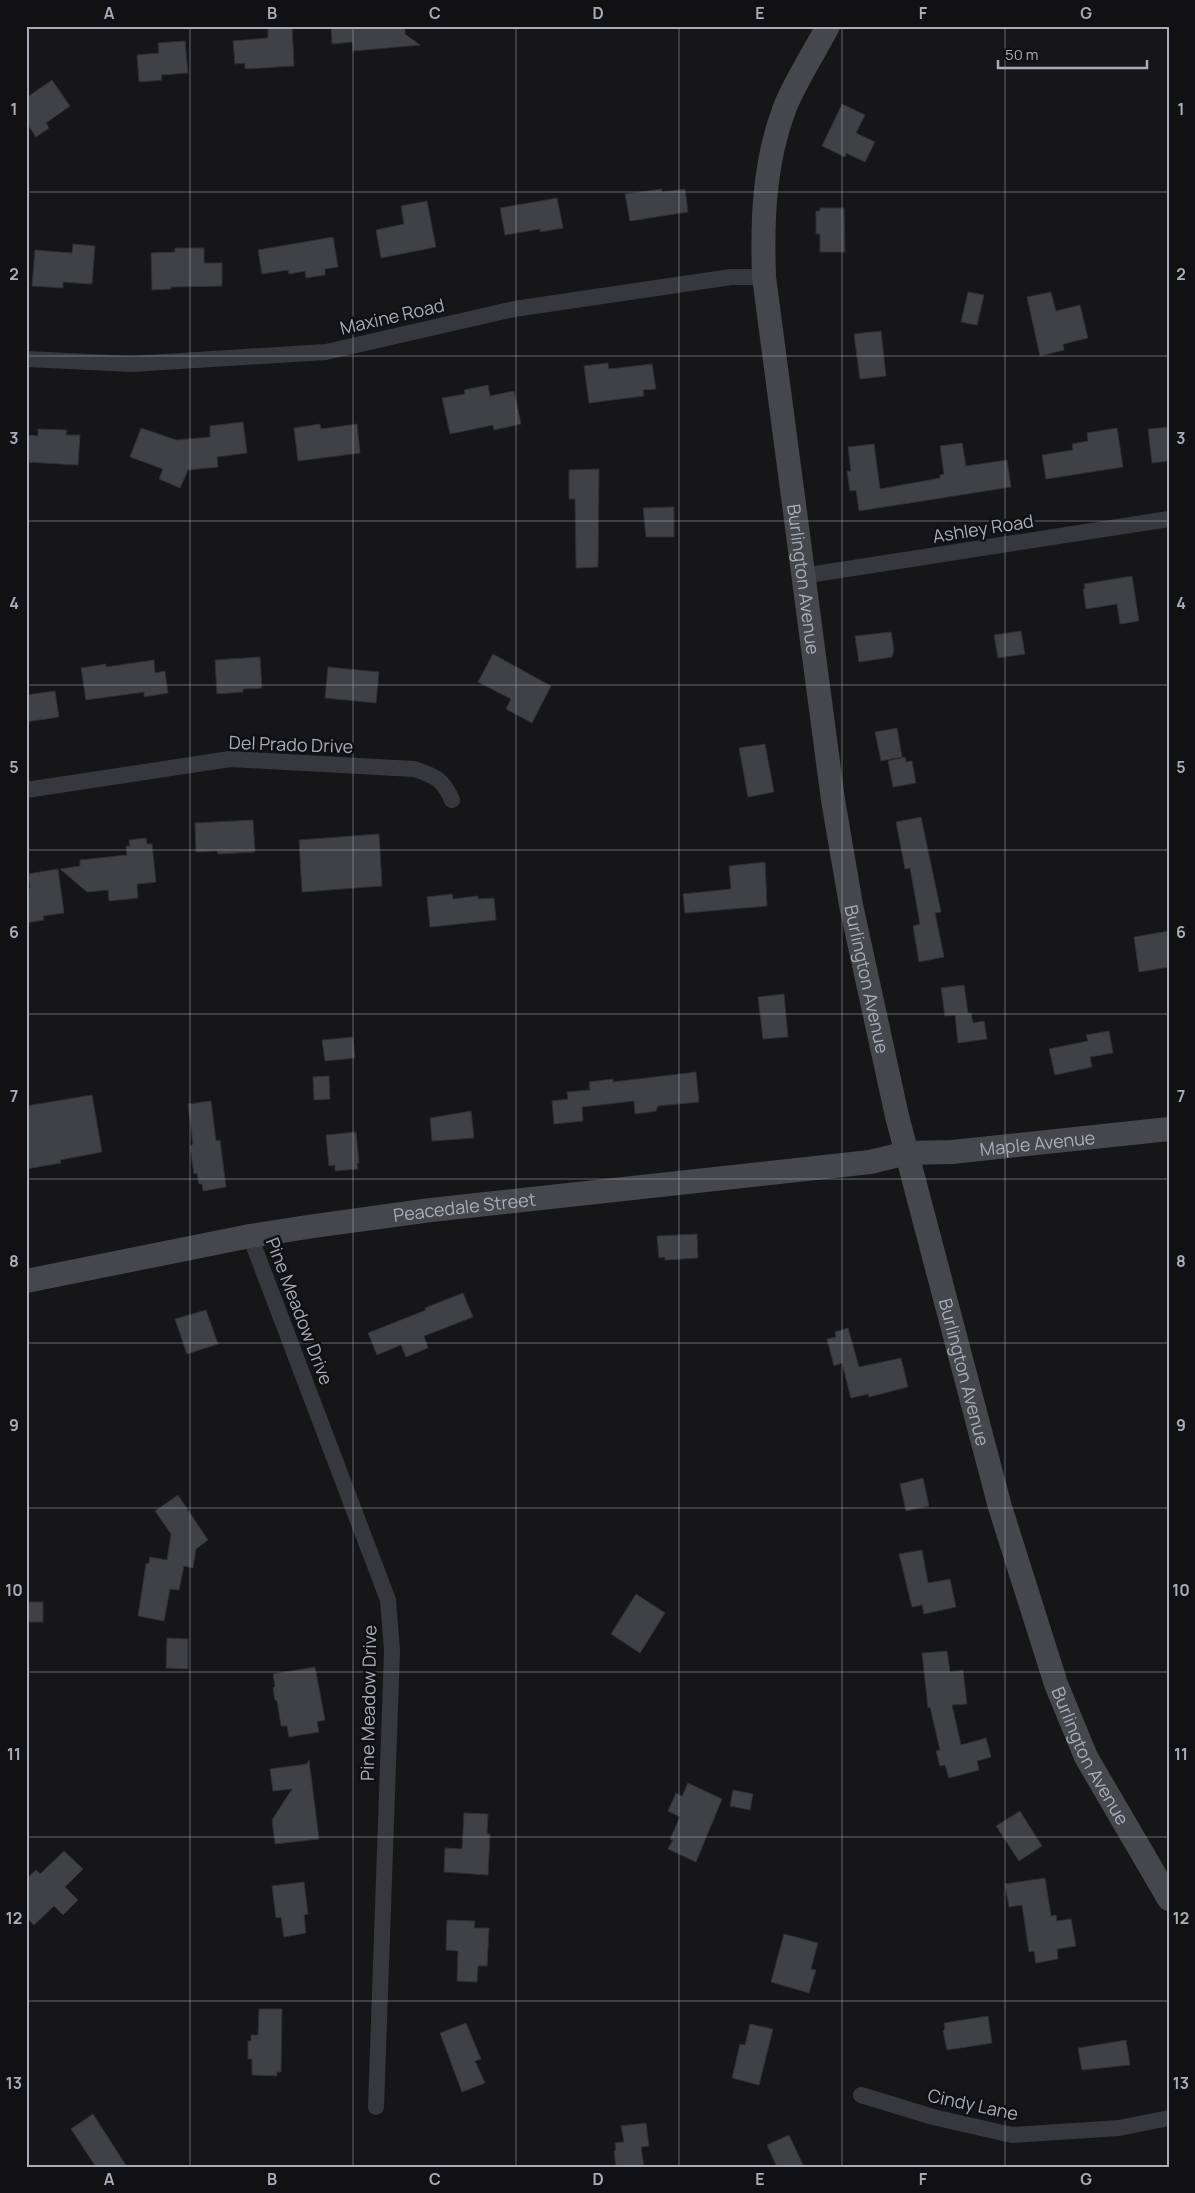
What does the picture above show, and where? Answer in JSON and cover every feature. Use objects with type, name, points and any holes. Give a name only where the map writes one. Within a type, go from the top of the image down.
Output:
[{"type":"main road","name":"Burlington Avenue","points":[[828,26],[786,106],[773,145],[764,192],[764,277],[833,800],[851,905],[897,1116],[1000,1507],[1056,1684],[1086,1757],[1169,1899]]},
{"type":"main road","name":"Maple Avenue","points":[[907,1153],[952,1152],[1169,1129]]},
{"type":"main road","name":"Peacedale Street","points":[[26,1282],[250,1236],[431,1210],[870,1162],[907,1153]]},
{"type":"street","name":"Maxine Road","points":[[26,359],[132,364],[326,352],[514,309],[731,277],[764,277]]},
{"type":"street","name":"Ashley Road","points":[[802,576],[1169,519]]},
{"type":"street","name":"Del Prado Drive","points":[[26,790],[230,760],[414,769],[432,775],[446,785],[452,800]]},
{"type":"street","name":"Pine Meadow Drive","points":[[250,1236],[388,1600],[392,1651],[376,2107]]},
{"type":"street","name":"Cindy Lane","points":[[860,2095],[933,2118],[1012,2135],[1119,2128],[1169,2118]]},
{"type":"building","points":[[268,26],[292,26],[294,66],[245,69],[245,63],[235,64],[233,41],[268,38]]},
{"type":"building","points":[[331,26],[405,26],[405,34],[420,45],[353,51],[352,42],[332,44]]},
{"type":"building","points":[[185,41],[188,73],[161,75],[162,80],[139,82],[137,55],[159,53],[158,43]]},
{"type":"building","points":[[52,80],[70,106],[46,123],[49,128],[36,137],[26,122],[26,98]]},
{"type":"building","points":[[842,104],[865,115],[856,133],[875,142],[865,162],[846,153],[845,157],[822,146]]},
{"type":"building","points":[[662,189],[662,192],[685,189],[688,212],[630,221],[625,194]]},
{"type":"building","points":[[557,198],[563,228],[540,232],[540,229],[505,235],[500,208]]},
{"type":"building","points":[[427,201],[436,247],[381,258],[376,230],[404,224],[401,206]]},
{"type":"building","points":[[820,208],[844,208],[845,252],[820,252],[820,234],[816,234],[816,211],[820,211]]},
{"type":"building","points":[[333,237],[338,267],[325,269],[325,275],[306,278],[305,271],[289,274],[288,270],[262,274],[258,250]]},
{"type":"building","points":[[73,244],[95,246],[92,284],[63,282],[63,288],[32,286],[35,250],[72,253]]},
{"type":"building","points":[[175,248],[204,248],[204,263],[222,263],[222,286],[171,287],[171,289],[152,290],[151,253],[175,252]]},
{"type":"building","points":[[968,292],[984,295],[977,325],[961,322]]},
{"type":"building","points":[[1051,292],[1056,311],[1080,305],[1088,338],[1063,344],[1064,350],[1040,356],[1027,297]]},
{"type":"building","points":[[881,331],[886,376],[860,379],[854,334]]},
{"type":"building","points":[[608,363],[609,369],[652,364],[656,389],[643,390],[644,396],[589,403],[584,366]]},
{"type":"building","points":[[488,385],[490,396],[514,391],[521,424],[494,430],[493,425],[450,434],[442,398],[465,394],[464,390]]},
{"type":"building","points":[[243,422],[247,453],[217,457],[218,467],[188,470],[180,488],[159,479],[163,469],[130,457],[141,428],[176,440],[210,437],[210,426]]},
{"type":"building","points":[[320,424],[321,429],[357,424],[360,453],[298,461],[294,428]]},
{"type":"building","points":[[1169,427],[1169,461],[1152,463],[1148,429]]},
{"type":"building","points":[[1117,428],[1123,467],[1046,479],[1042,455],[1073,450],[1072,444],[1088,441],[1087,433]]},
{"type":"building","points":[[38,429],[67,430],[66,435],[80,435],[78,465],[26,462],[26,435],[38,436]]},
{"type":"building","points":[[962,443],[966,466],[1007,460],[1011,487],[859,511],[856,490],[850,491],[847,471],[851,471],[848,447],[874,444],[880,489],[940,478],[940,475],[944,474],[940,446]]},
{"type":"building","points":[[599,469],[598,567],[576,568],[575,499],[569,499],[569,470]]},
{"type":"building","points":[[674,507],[674,537],[646,537],[643,508]]},
{"type":"building","points":[[1132,576],[1139,621],[1120,624],[1117,604],[1086,609],[1084,584]]},
{"type":"building","points":[[1021,631],[1025,654],[998,658],[994,635]]},
{"type":"building","points":[[891,632],[894,650],[892,657],[859,662],[855,636]]},
{"type":"building","points":[[493,654],[551,686],[532,723],[506,709],[511,699],[478,682]]},
{"type":"building","points":[[260,657],[262,688],[243,689],[243,692],[217,694],[215,660]]},
{"type":"building","points":[[154,660],[155,673],[165,671],[168,693],[144,697],[144,692],[86,700],[81,668],[106,664],[106,667]]},
{"type":"building","points":[[328,667],[379,672],[376,703],[325,698]]},
{"type":"building","points":[[55,691],[59,717],[26,722],[26,695]]},
{"type":"building","points":[[897,728],[902,757],[881,761],[875,732]]},
{"type":"building","points":[[765,744],[774,792],[748,797],[739,748]]},
{"type":"building","points":[[905,757],[906,762],[912,761],[916,783],[893,787],[888,761]]},
{"type":"building","points":[[921,817],[941,912],[935,913],[944,957],[919,962],[913,926],[920,924],[910,868],[905,869],[896,822]]},
{"type":"building","points":[[253,820],[255,852],[218,854],[217,851],[196,852],[195,823]]},
{"type":"building","points":[[379,834],[382,886],[302,892],[299,840]]},
{"type":"building","points":[[146,838],[147,844],[152,844],[156,882],[137,884],[138,898],[109,901],[108,890],[87,892],[60,869],[80,866],[80,860],[127,855],[126,846],[130,846],[129,840]]},
{"type":"building","points":[[765,862],[767,906],[685,913],[683,894],[731,889],[729,866]]},
{"type":"building","points":[[58,869],[64,913],[43,916],[44,920],[26,923],[26,889],[30,888],[28,874]]},
{"type":"building","points":[[452,894],[453,899],[478,896],[478,899],[494,898],[496,920],[430,927],[427,897]]},
{"type":"building","points":[[1169,931],[1169,967],[1139,972],[1134,937]]},
{"type":"building","points":[[964,985],[968,1013],[971,1013],[973,1023],[984,1021],[987,1039],[958,1043],[955,1015],[945,1016],[941,988]]},
{"type":"building","points":[[784,994],[788,1037],[763,1039],[758,997]]},
{"type":"building","points":[[1109,1031],[1113,1053],[1090,1057],[1092,1067],[1055,1075],[1049,1049],[1088,1041],[1086,1035]]},
{"type":"building","points":[[353,1037],[355,1058],[325,1061],[322,1040]]},
{"type":"building","points":[[696,1072],[699,1102],[658,1106],[656,1111],[635,1114],[634,1101],[582,1107],[583,1121],[554,1124],[552,1101],[568,1099],[567,1092],[590,1090],[589,1082],[613,1079],[613,1082]]},
{"type":"building","points":[[329,1076],[330,1099],[314,1100],[313,1077]]},
{"type":"building","points":[[92,1095],[102,1152],[60,1160],[61,1163],[26,1169],[26,1106]]},
{"type":"building","points":[[211,1101],[216,1141],[220,1140],[226,1187],[203,1191],[202,1184],[199,1184],[197,1173],[194,1174],[190,1147],[193,1144],[188,1104]]},
{"type":"building","points":[[471,1111],[474,1138],[432,1141],[430,1118]]},
{"type":"building","points":[[356,1132],[358,1169],[335,1171],[335,1165],[329,1166],[326,1135]]},
{"type":"building","points":[[697,1234],[698,1258],[665,1260],[665,1257],[659,1258],[657,1236]]},
{"type":"building","points":[[463,1293],[473,1317],[424,1336],[428,1348],[406,1357],[401,1345],[377,1355],[368,1333]]},
{"type":"building","points":[[206,1310],[218,1344],[187,1354],[175,1319]]},
{"type":"building","points":[[848,1328],[859,1367],[901,1358],[908,1387],[869,1397],[868,1394],[851,1398],[842,1363],[834,1366],[827,1339],[836,1337],[835,1332]]},
{"type":"building","points":[[923,1478],[929,1506],[906,1511],[900,1484]]},
{"type":"building","points":[[178,1495],[208,1540],[196,1549],[193,1568],[184,1566],[179,1590],[170,1589],[164,1621],[138,1616],[146,1564],[149,1563],[150,1557],[167,1560],[171,1534],[155,1511]]},
{"type":"building","points":[[922,1550],[928,1583],[950,1579],[956,1607],[924,1614],[922,1605],[912,1607],[899,1554]]},
{"type":"building","points":[[636,1594],[665,1613],[640,1653],[611,1634]]},
{"type":"building","points":[[26,1602],[43,1602],[43,1622],[26,1622]]},
{"type":"building","points":[[167,1638],[188,1639],[188,1669],[166,1668]]},
{"type":"building","points":[[947,1651],[950,1672],[963,1670],[967,1704],[952,1705],[961,1745],[986,1738],[991,1757],[977,1761],[979,1770],[949,1778],[945,1765],[940,1766],[936,1751],[940,1750],[930,1707],[928,1708],[922,1653]]},
{"type":"building","points":[[315,1667],[325,1720],[317,1722],[319,1732],[289,1737],[287,1726],[281,1726],[273,1688],[275,1686],[273,1674]]},
{"type":"building","points":[[309,1760],[319,1839],[275,1844],[272,1820],[292,1789],[273,1791],[270,1769],[307,1764]]},
{"type":"building","points":[[688,1783],[722,1799],[696,1862],[668,1849],[673,1840],[670,1839],[680,1817],[668,1811],[676,1793],[682,1796]]},
{"type":"building","points":[[733,1790],[753,1794],[750,1810],[730,1806]]},
{"type":"building","points":[[1020,1811],[1042,1846],[1019,1861],[996,1826]]},
{"type":"building","points":[[464,1813],[488,1814],[487,1834],[490,1834],[488,1875],[444,1872],[445,1848],[462,1849]]},
{"type":"building","points":[[64,1851],[83,1869],[65,1887],[78,1900],[63,1915],[54,1906],[34,1925],[26,1917],[26,1879],[36,1870],[40,1874]]},
{"type":"building","points":[[1045,1878],[1051,1916],[1056,1915],[1057,1921],[1071,1919],[1076,1946],[1057,1949],[1058,1959],[1036,1963],[1034,1951],[1029,1952],[1022,1905],[1009,1907],[1005,1884]]},
{"type":"building","points":[[304,1882],[308,1914],[304,1915],[306,1933],[284,1937],[281,1917],[276,1918],[272,1886]]},
{"type":"building","points":[[447,1920],[475,1921],[474,1928],[489,1928],[487,1966],[478,1966],[477,1982],[457,1981],[458,1951],[446,1950]]},
{"type":"building","points":[[784,1934],[818,1943],[811,1969],[816,1970],[809,1993],[771,1982]]},
{"type":"building","points":[[259,2009],[282,2009],[281,2072],[277,2072],[277,2076],[252,2075],[252,2059],[248,2059],[248,2041],[251,2041],[251,2035],[258,2035]]},
{"type":"building","points":[[988,2016],[992,2043],[947,2050],[943,2031],[945,2029],[944,2023]]},
{"type":"building","points":[[466,2023],[481,2059],[475,2061],[485,2083],[462,2092],[440,2033]]},
{"type":"building","points":[[750,2024],[773,2029],[759,2085],[732,2078],[740,2044],[745,2045]]},
{"type":"building","points":[[1126,2040],[1130,2065],[1082,2070],[1078,2048]]},
{"type":"building","points":[[93,2114],[127,2167],[96,2167],[71,2129]]},
{"type":"building","points":[[646,2123],[649,2146],[641,2147],[644,2167],[616,2167],[615,2143],[624,2142],[621,2126]]},
{"type":"building","points":[[789,2135],[804,2167],[777,2167],[767,2145]]}]
